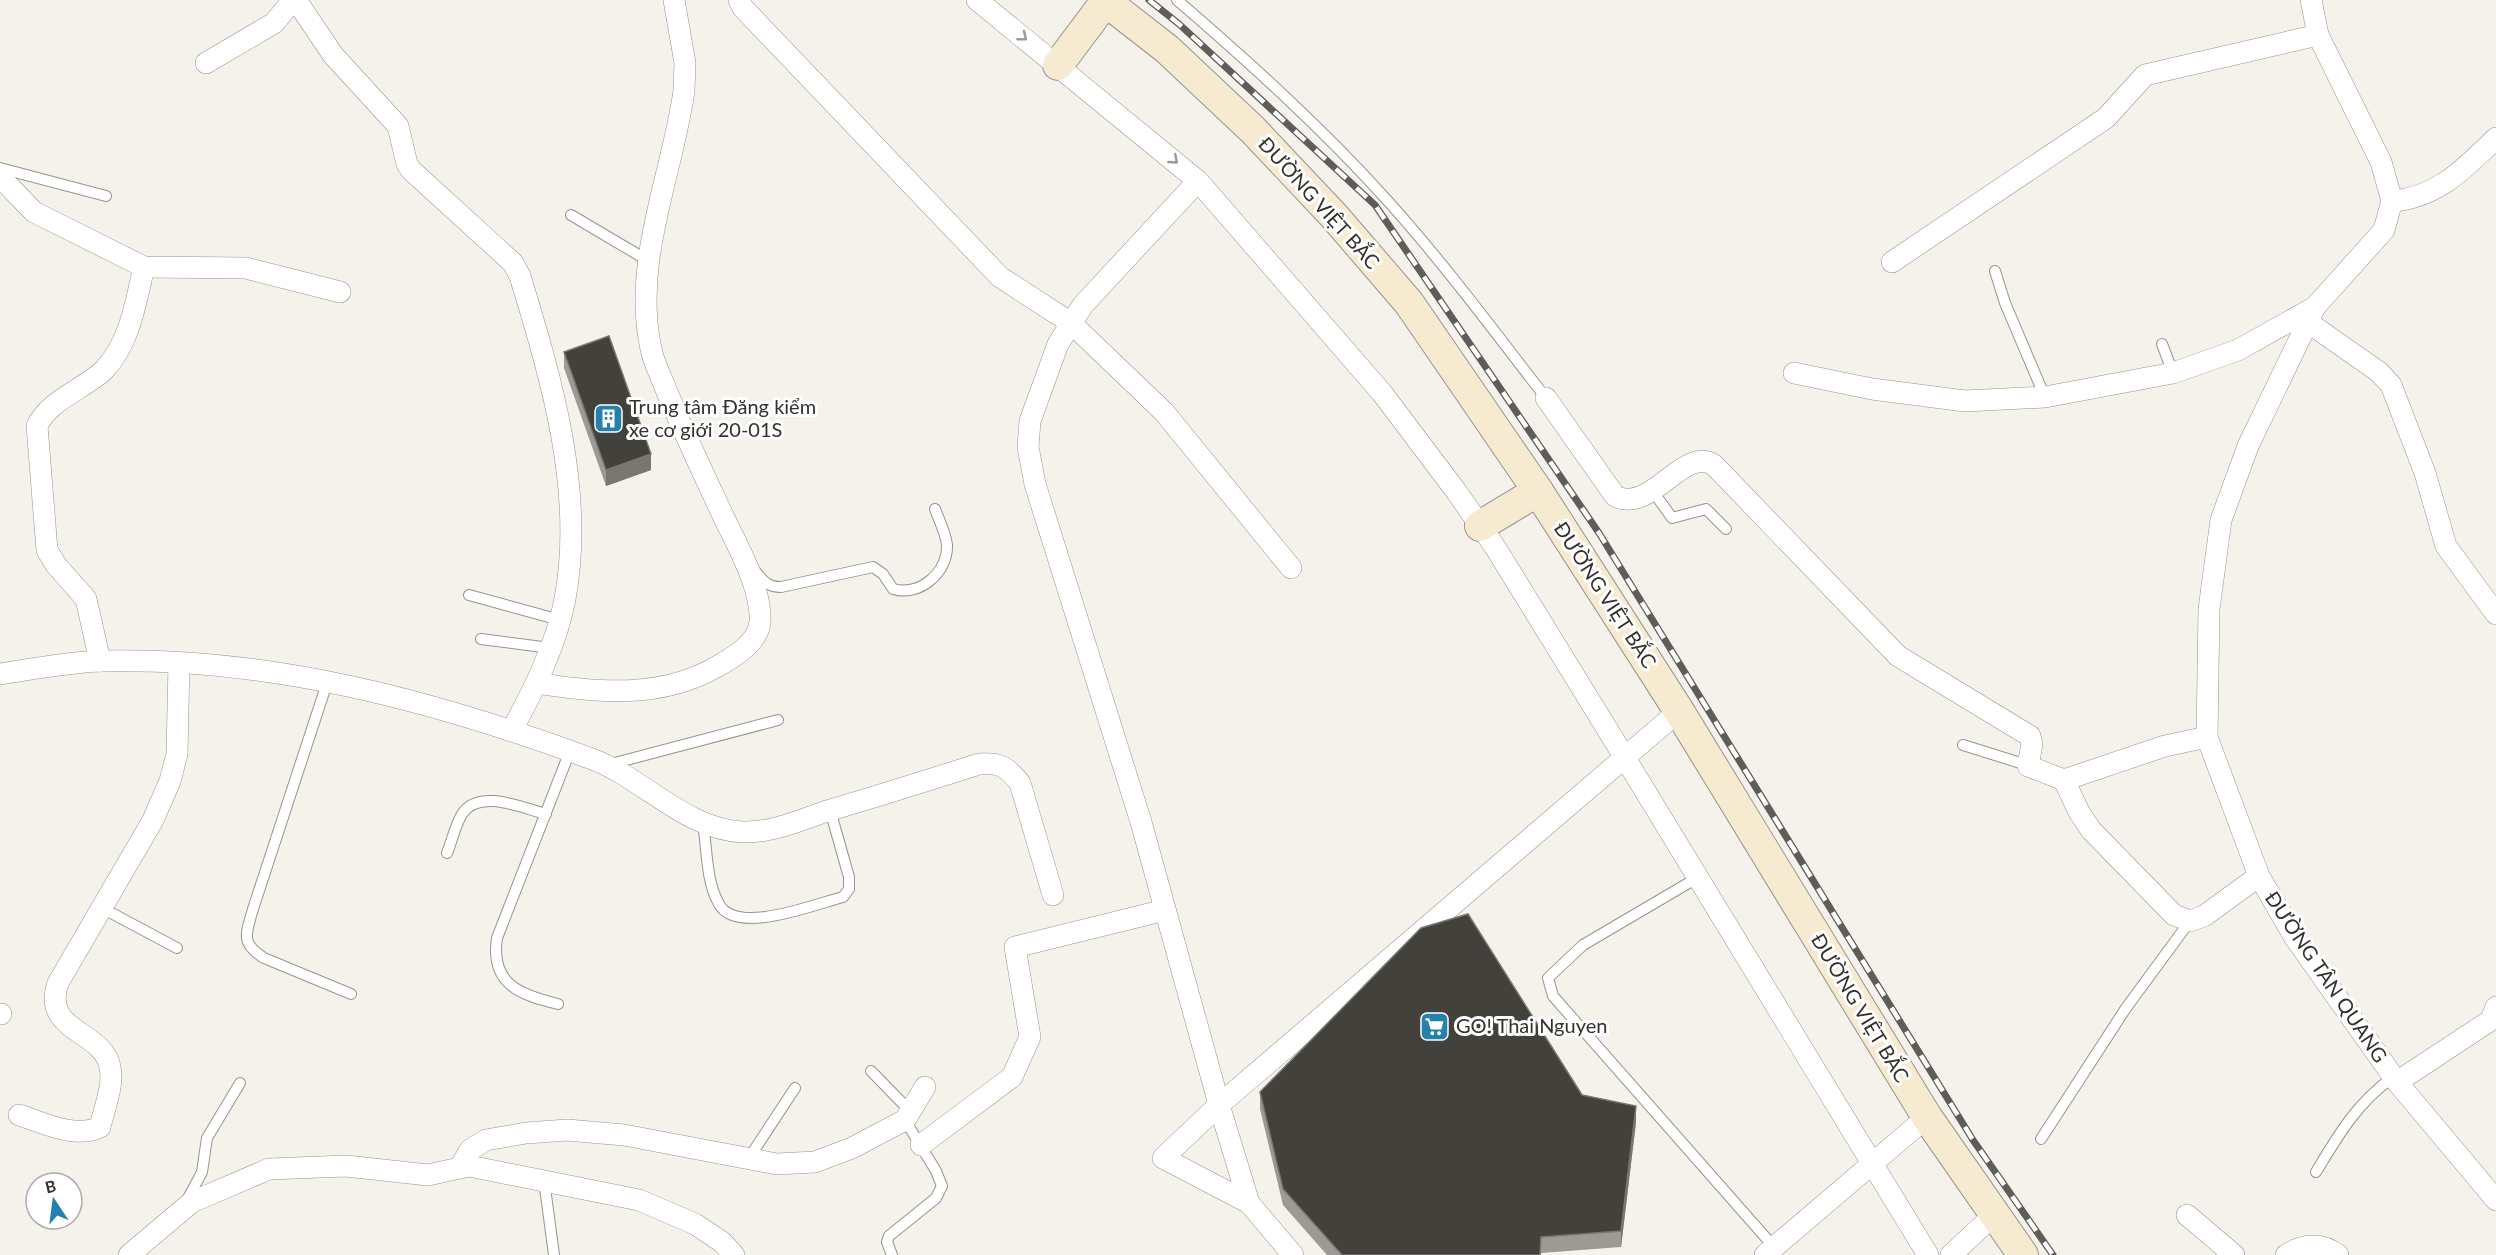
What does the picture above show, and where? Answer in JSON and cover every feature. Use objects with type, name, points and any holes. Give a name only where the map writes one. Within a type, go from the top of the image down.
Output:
[{"type":"main road","points":[[1058,65],[1105,1]]},
{"type":"main road","name":"ĐƯỜNG VIỆT BẮC","points":[[1105,1],[1167,49],[1244,122],[1335,217],[1409,303],[1538,491],[1679,711],[1927,1117],[1996,1213],[2023,1255]]},
{"type":"main road","points":[[1480,526],[1538,491]]},
{"type":"street","points":[[206,63],[274,23],[295,0],[333,55],[398,126],[407,164],[513,263],[520,276],[546,360],[561,435],[570,548],[560,620],[537,683],[512,730]]},
{"type":"street","points":[[537,683],[592,692],[646,689],[706,673],[734,657],[752,641],[760,623],[758,606],[743,555],[686,439],[651,351],[648,326],[647,260],[684,91],[685,63],[674,0]]},
{"type":"street","points":[[739,0],[743,9],[1000,277],[1071,323],[1164,412],[1291,568]]},
{"type":"street","points":[[977,0],[1198,182],[1382,393],[1480,526],[1625,758],[1928,1255]]},
{"type":"street","name":"ĐƯỜNG TÂN QUANG","points":[[2311,0],[2318,35],[2381,162],[2392,201],[2385,230],[2312,315],[2248,446],[2221,520],[2209,609],[2206,737],[2259,876],[2295,938],[2395,1079],[2496,1200]]},
{"type":"street","points":[[1892,262],[2106,118],[2145,75],[2318,35]]},
{"type":"street","points":[[2392,201],[2413,200],[2435,191],[2470,164],[2496,138]]},
{"type":"street","points":[[0,177],[34,212],[144,267],[246,268],[340,292]]},
{"type":"street","points":[[1198,182],[1083,306],[1071,323],[1058,345],[1030,421],[1028,447],[1035,484],[1141,822],[1219,1105],[1249,1203]]},
{"type":"street","points":[[100,661],[86,599],[56,565],[47,549],[37,426],[50,409],[103,370],[115,355],[134,313],[144,267]]},
{"type":"street","points":[[1794,373],[1872,389],[1965,401],[2045,397],[2173,373],[2238,350],[2312,315],[2391,385],[2425,473],[2446,546],[2496,614]]},
{"type":"street","points":[[1546,398],[1615,496],[1631,501],[1697,462],[1709,461],[1899,656],[2030,736],[2032,744],[2027,765],[2032,770],[2064,780],[2165,746],[2206,737]]},
{"type":"street","points":[[0,674],[100,661],[179,663],[328,680],[431,706],[512,730],[570,751],[607,765],[703,823],[729,831],[768,830],[979,764],[995,763],[1009,769],[1020,783],[1053,895]]},
{"type":"street","points":[[19,1116],[71,1131],[88,1133],[100,1127],[111,1084],[107,1058],[101,1050],[64,1022],[56,1007],[54,996],[153,820],[170,781],[177,754],[179,663]]},
{"type":"street","points":[[1293,1255],[1249,1203],[1163,1158],[1219,1105],[1679,711]]},
{"type":"street","points":[[2064,780],[2079,812],[2091,830],[2174,915],[2190,921],[2204,916],[2259,876]]},
{"type":"street","points":[[921,1146],[1011,1077],[1021,1057],[1030,1037],[1015,947],[1165,910]]},
{"type":"street","points":[[2395,1079],[2491,1020],[2496,1007]]},
{"type":"street","points":[[460,1167],[470,1150],[486,1140],[526,1133],[567,1130],[624,1135],[777,1164],[815,1162],[852,1148],[908,1116],[925,1087]]},
{"type":"street","points":[[1770,1251],[1927,1117]]},
{"type":"street","points":[[129,1255],[183,1208],[269,1169],[346,1166],[428,1175],[469,1166],[654,1205],[695,1224],[722,1242],[734,1255]]},
{"type":"street","points":[[1951,1255],[1996,1213]]},
{"type":"street","points":[[2187,1215],[2234,1255]]},
{"type":"street","points":[[2286,1255],[2302,1248],[2318,1245],[2338,1255]]},
{"type":"lane","points":[[1177,0],[1305,115],[1386,199],[1466,294],[1546,398]]},
{"type":"lane","points":[[0,168],[106,196]]},
{"type":"lane","points":[[571,215],[647,260]]},
{"type":"lane","points":[[1995,271],[2005,303],[2045,397]]},
{"type":"lane","points":[[2162,344],[2173,373]]},
{"type":"lane","points":[[1652,490],[1672,518],[1706,509],[1726,529]]},
{"type":"lane","points":[[743,555],[764,583],[771,587],[795,585],[873,567],[883,574],[893,589],[904,591],[920,586],[939,573],[947,544],[935,509]]},
{"type":"lane","points":[[469,595],[560,620]]},
{"type":"lane","points":[[481,639],[550,648]]},
{"type":"lane","points":[[328,680],[253,909],[247,942],[251,950],[264,958],[351,994]]},
{"type":"lane","points":[[607,765],[778,720]]},
{"type":"lane","points":[[1963,745],[2027,765]]},
{"type":"lane","points":[[558,1004],[525,996],[507,982],[499,968],[495,953],[497,938],[570,751]]},
{"type":"lane","points":[[447,854],[461,816],[468,807],[479,802],[496,802],[546,814]]},
{"type":"lane","points":[[703,823],[713,891],[719,905],[729,916],[741,919],[764,917],[843,897],[849,889],[849,877],[830,810]]},
{"type":"lane","points":[[1697,878],[1583,945],[1548,978],[1553,996],[1770,1251]]},
{"type":"lane","points":[[102,908],[177,948]]},
{"type":"lane","points":[[2041,1139],[2126,1008],[2190,921]]},
{"type":"lane","points":[[871,1071],[908,1116],[921,1146],[941,1180],[941,1193],[889,1236],[887,1242],[892,1255]]},
{"type":"lane","points":[[2316,1172],[2347,1121],[2368,1095],[2395,1079]]},
{"type":"lane","points":[[183,1208],[202,1172],[207,1138],[240,1083]]},
{"type":"lane","points":[[749,1158],[795,1088]]},
{"type":"lane","points":[[543,1180],[554,1255]]},
{"type":"building","name":"Trung tâm Đăng kiểm xe cơ giới 20-01S","points":[[609,336],[651,454],[606,470],[564,352]]},
{"type":"building","name":"GO! Thai Nguyen","points":[[1468,914],[1582,1095],[1636,1106],[1621,1231],[1541,1237],[1540,1255],[1342,1255],[1283,1189],[1260,1092],[1421,928]]},
{"type":"railway","points":[[1149,0],[1179,24],[1375,205],[1599,533],[1973,1140],[2053,1255]]},
{"type":"place","name":"Trung tâm Đăng kiểm xe cơ giới 20-01S","points":[[608,419]]},
{"type":"place","name":"GO! Thai Nguyen","points":[[1435,1026]]}]
